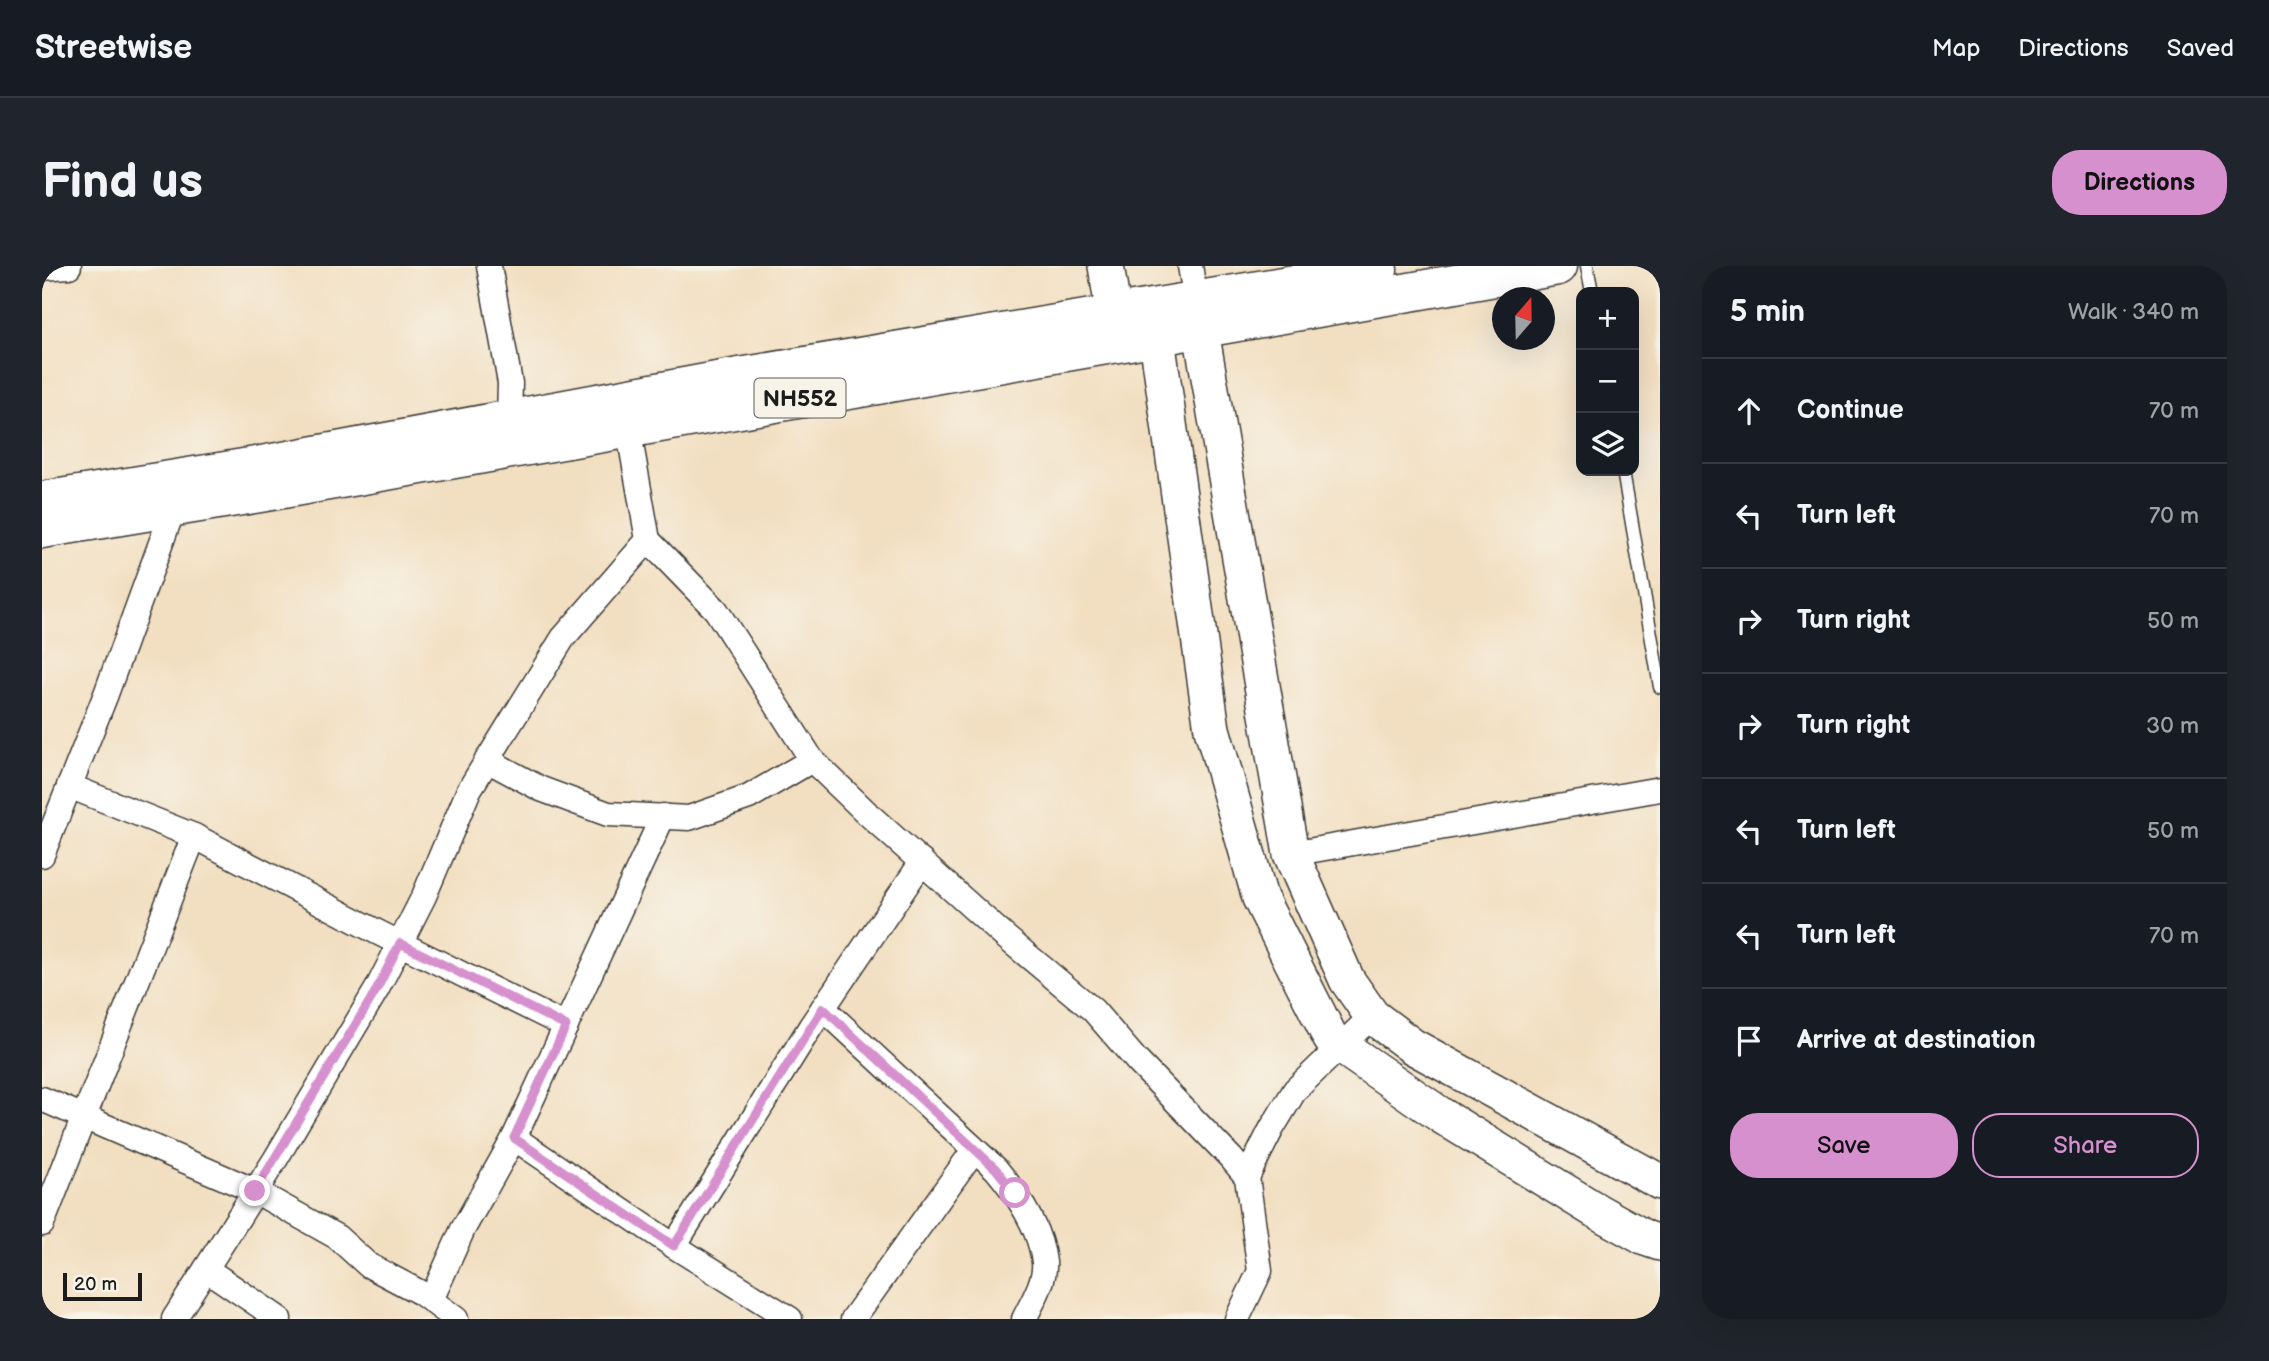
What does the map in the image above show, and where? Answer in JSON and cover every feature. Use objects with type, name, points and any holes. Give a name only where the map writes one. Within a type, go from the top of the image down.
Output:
[{"type":"highway","name":"NH552","points":[[42,501],[172,493],[1155,322],[1196,298],[1401,266]]},
{"type":"highway","name":"NH552","points":[[1196,298],[1558,266]]},
{"type":"highway","name":"NH552","points":[[42,528],[172,493],[256,466],[509,419],[626,413],[1114,315],[1155,322]]},
{"type":"street","points":[[42,268],[69,266]]},
{"type":"street","points":[[489,266],[510,383],[509,419]]},
{"type":"street","points":[[1106,266],[1114,315]]},
{"type":"street","points":[[1196,298],[1291,854],[1347,980],[1372,1016],[1412,1046],[1660,1182]]},
{"type":"street","points":[[1155,322],[1212,729],[1260,898],[1331,1039],[1442,1116],[1595,1210],[1645,1238],[1660,1243]]},
{"type":"street","points":[[626,413],[648,540],[716,610],[811,760],[1003,935],[1093,1010],[1137,1061],[1247,1177],[1261,1270],[1237,1319]]},
{"type":"street","points":[[42,855],[106,694],[172,493]]},
{"type":"street","points":[[174,1319],[377,989],[424,896],[469,790],[487,760],[563,638],[648,540]]},
{"type":"street","points":[[487,760],[541,789],[608,814],[689,818],[749,797],[811,760]]},
{"type":"street","points":[[69,786],[194,836],[566,1026]]},
{"type":"street","points":[[1291,854],[1660,789]]},
{"type":"street","points":[[431,1300],[463,1229],[514,1138],[663,817]]},
{"type":"street","points":[[42,1224],[194,836]]},
{"type":"street","points":[[674,1246],[823,1008],[922,862]]},
{"type":"street","points":[[823,1008],[996,1169],[1015,1193],[1026,1213],[1044,1263],[1039,1287],[1024,1319]]},
{"type":"street","points":[[1247,1177],[1294,1090],[1372,1016]]},
{"type":"street","points":[[42,1099],[255,1191],[337,1237],[368,1265],[431,1300],[456,1319]]},
{"type":"street","points":[[514,1138],[674,1246],[790,1319]]},
{"type":"street","points":[[853,1319],[974,1150]]},
{"type":"street","points":[[205,1269],[279,1319]]},
{"type":"lane","points":[[1587,266],[1591,287]]},
{"type":"lane","points":[[1624,476],[1660,687]]},
{"type":"route","points":[[255,1191],[377,989],[400,943],[566,1026],[514,1138],[674,1246],[823,1008],[996,1169],[1015,1193]]}]
